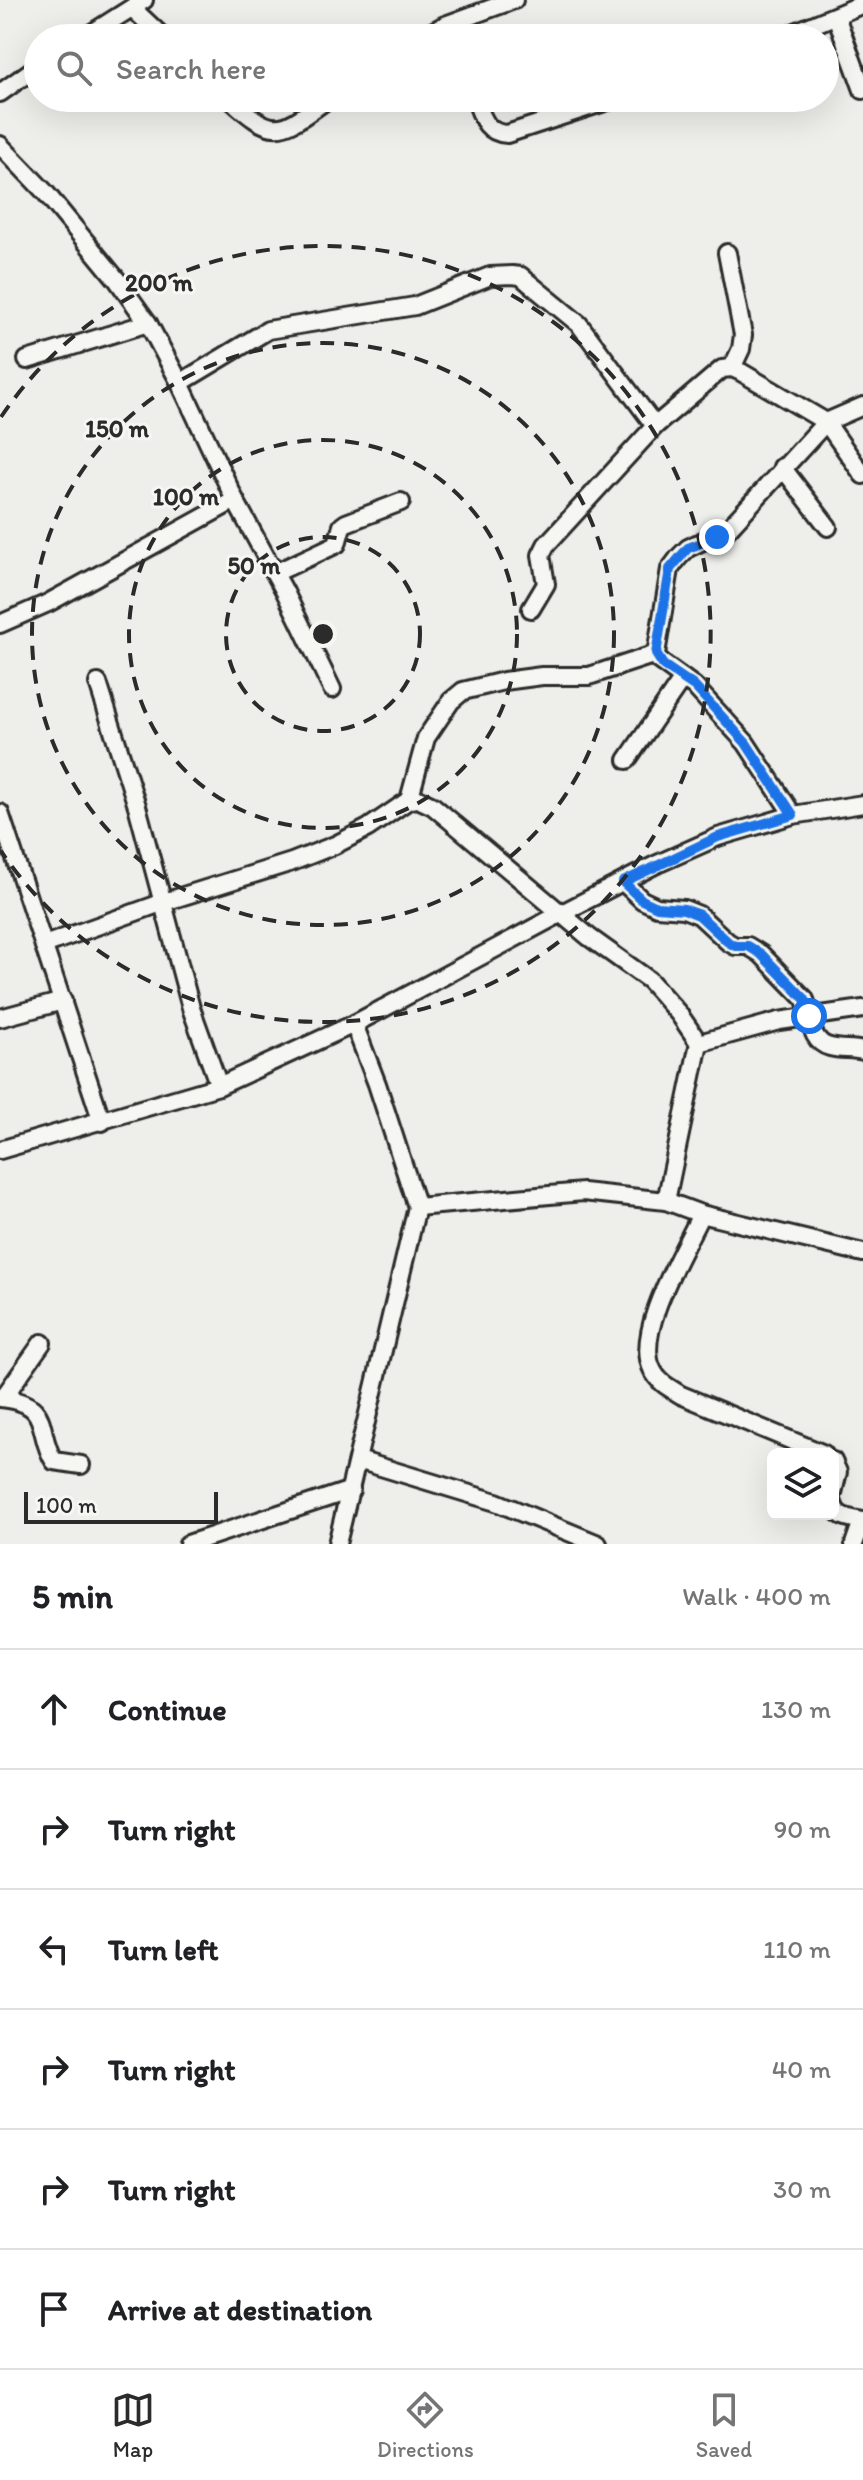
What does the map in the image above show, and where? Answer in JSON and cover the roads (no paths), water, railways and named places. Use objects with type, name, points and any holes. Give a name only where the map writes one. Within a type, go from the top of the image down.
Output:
[{"type":"street","points":[[463,24],[514,0]]},
{"type":"street","points":[[106,24],[138,4],[153,24]]},
{"type":"street","points":[[816,24],[863,4]]},
{"type":"street","points":[[836,16],[839,24]]},
{"type":"street","points":[[839,24],[863,90]]},
{"type":"street","points":[[0,93],[24,76]]},
{"type":"street","points":[[244,112],[254,121],[274,128],[283,127],[307,112]]},
{"type":"street","points":[[480,112],[486,126],[495,133],[507,134],[574,112]]},
{"type":"street","points":[[0,145],[45,192],[148,323],[332,689]]},
{"type":"street","points":[[727,253],[743,335],[741,349],[732,368]]},
{"type":"street","points":[[180,383],[268,330],[415,306],[481,278],[512,275],[521,276],[579,324],[655,426]]},
{"type":"street","points":[[27,360],[148,323]]},
{"type":"street","points":[[531,609],[546,584],[541,555],[546,545],[655,426],[722,369],[732,368],[826,422],[863,475]]},
{"type":"street","points":[[793,815],[746,743],[694,686],[663,665],[656,654],[670,569],[688,548],[728,529],[826,422],[863,406]]},
{"type":"street","points":[[782,467],[828,527]]},
{"type":"street","points":[[0,624],[48,603],[235,500]]},
{"type":"street","points":[[275,573],[337,544],[342,526],[346,523],[401,502]]},
{"type":"street","points":[[409,800],[426,738],[451,701],[463,691],[517,679],[589,676],[656,654]]},
{"type":"street","points":[[627,760],[683,678]]},
{"type":"street","points":[[98,683],[164,902],[191,1008],[219,1086]]},
{"type":"street","points":[[44,945],[164,902],[292,862],[335,845],[368,828],[409,800],[418,799],[433,806],[560,914],[649,980],[699,1043],[666,1201]]},
{"type":"street","points":[[0,1150],[219,1086],[354,1024],[560,914],[718,837],[793,815],[863,804]]},
{"type":"street","points":[[0,813],[102,1122]]},
{"type":"street","points":[[623,882],[642,900],[657,907],[684,909],[699,915],[728,942],[735,946],[748,946],[761,954],[804,998],[820,1042],[829,1047],[863,1051]]},
{"type":"street","points":[[0,1018],[63,1001]]},
{"type":"street","points":[[699,1043],[779,1021],[863,1009]]},
{"type":"street","points":[[337,1544],[417,1207],[354,1024]]},
{"type":"street","points":[[417,1207],[583,1192],[666,1201],[701,1214],[863,1253]]},
{"type":"street","points":[[701,1214],[665,1290],[649,1334],[648,1358],[653,1371],[664,1385],[681,1395],[809,1448]]},
{"type":"street","points":[[42,1343],[2,1398],[21,1403],[37,1414],[54,1461],[81,1465]]},
{"type":"street","points":[[358,1460],[496,1502],[598,1544]]},
{"type":"street","points":[[188,1544],[351,1490]]},
{"type":"street","points":[[839,1514],[863,1521],[854,1544]]}]
